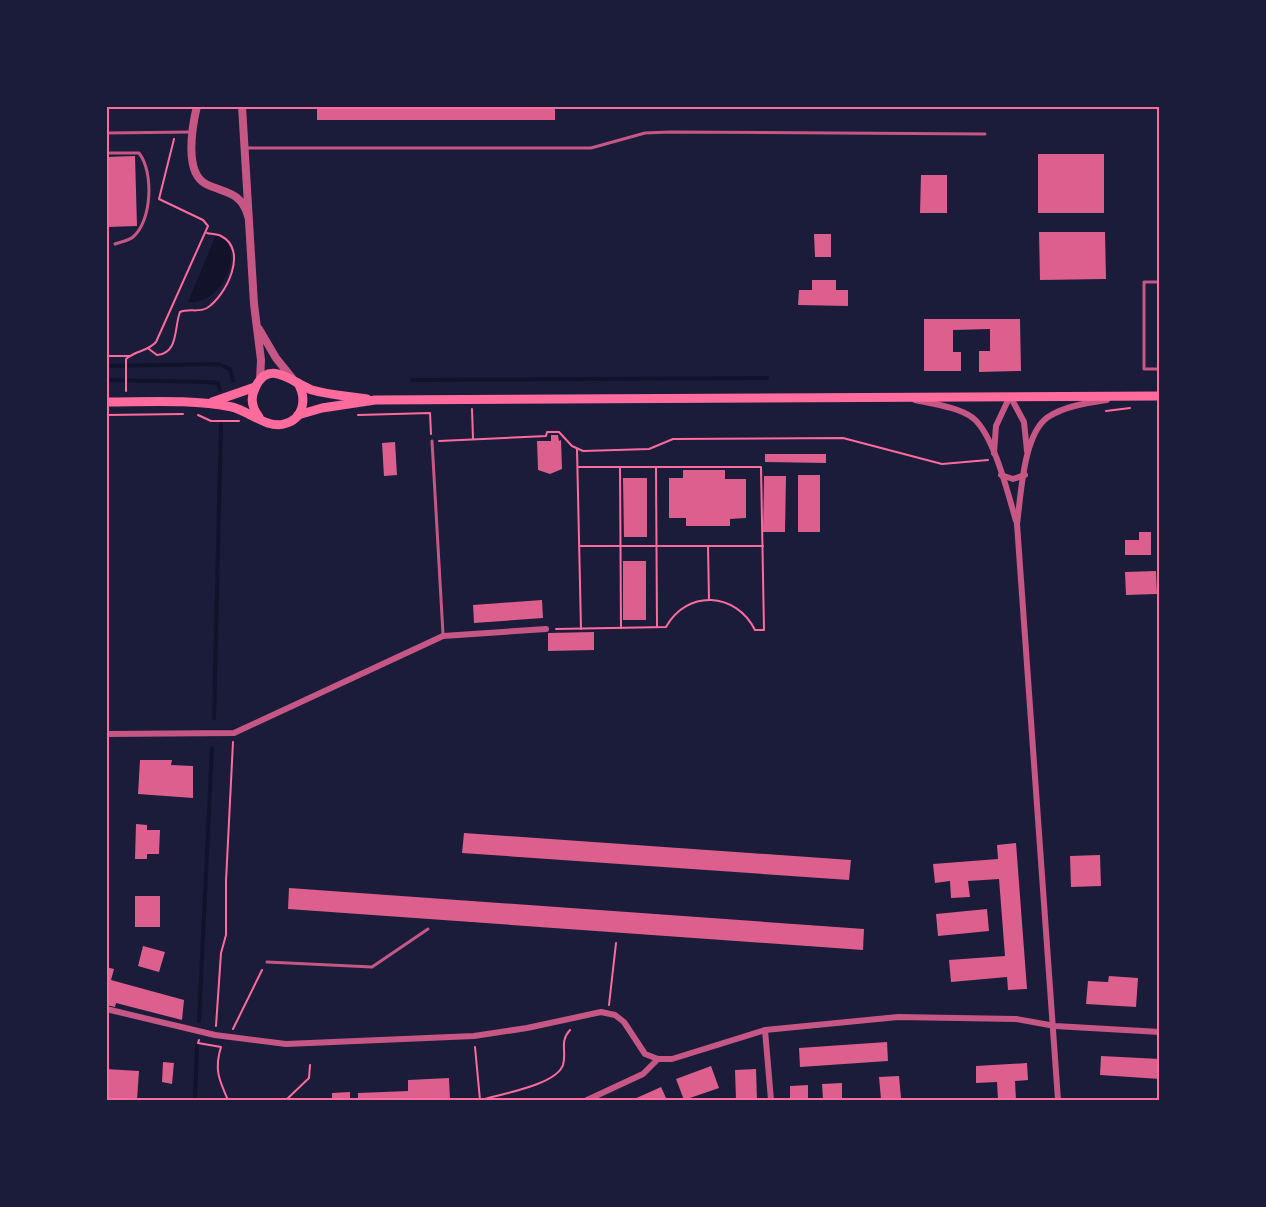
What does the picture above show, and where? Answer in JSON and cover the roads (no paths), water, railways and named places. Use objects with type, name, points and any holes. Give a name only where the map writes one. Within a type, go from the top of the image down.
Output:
[{"type":"main road","points":[[209,403],[258,384],[276,374],[295,380],[310,390],[375,400]]},
{"type":"main road","points":[[106,402],[209,403],[236,408],[276,425],[292,421],[298,415],[304,399],[295,380]]},
{"type":"main road","points":[[258,384],[252,404],[260,418]]},
{"type":"main road","points":[[298,415],[322,408],[375,400],[1160,396]]},
{"type":"street","points":[[197,106],[191,162],[196,175],[205,184],[234,195],[246,210],[250,225]]},
{"type":"street","points":[[242,108],[261,360],[258,384]]},
{"type":"street","points":[[257,326],[276,358],[295,380]]},
{"type":"street","points":[[900,396],[970,416],[981,427],[995,458],[1017,524]]},
{"type":"street","points":[[1010,396],[1024,422],[1027,455],[1017,524],[1055,1026],[1058,1101]]},
{"type":"street","points":[[995,458],[996,426],[1010,396]]},
{"type":"street","points":[[1027,455],[1038,429],[1048,417],[1076,406],[1125,396]]},
{"type":"street","points":[[1001,475],[1013,479],[1024,475]]},
{"type":"street","points":[[106,734],[234,733],[443,636],[546,629]]},
{"type":"street","points":[[106,1009],[199,1032],[286,1044],[474,1036],[527,1028],[596,1012],[608,1013],[624,1022],[643,1052],[658,1059],[677,1058],[765,1030],[861,1020],[936,1016],[1021,1019],[1055,1026],[1160,1032]]},
{"type":"street","points":[[765,1030],[771,1101]]},
{"type":"street","points":[[587,1100],[646,1071],[658,1059]]},
{"type":"lane","points":[[106,132],[194,132]]},
{"type":"lane","points":[[246,148],[591,148],[645,133],[670,132],[986,134]]},
{"type":"lane","points":[[106,153],[139,153],[148,179],[145,215],[140,227],[132,238],[115,244]]},
{"type":"lane","points":[[1160,282],[1144,282],[1144,369],[1160,369]]},
{"type":"lane","points":[[432,441],[443,636]]},
{"type":"lane","points":[[267,962],[372,967],[428,928]]},
{"type":"waterway","points":[[106,366],[219,364],[230,369],[233,381]]},
{"type":"waterway","points":[[412,380],[767,378]]},
{"type":"waterway","points":[[106,380],[208,382],[218,383],[220,390]]},
{"type":"waterway","points":[[214,718],[221,424]]},
{"type":"waterway","points":[[199,1021],[212,748]]},
{"type":"waterway","points":[[195,1100],[197,1046]]}]
